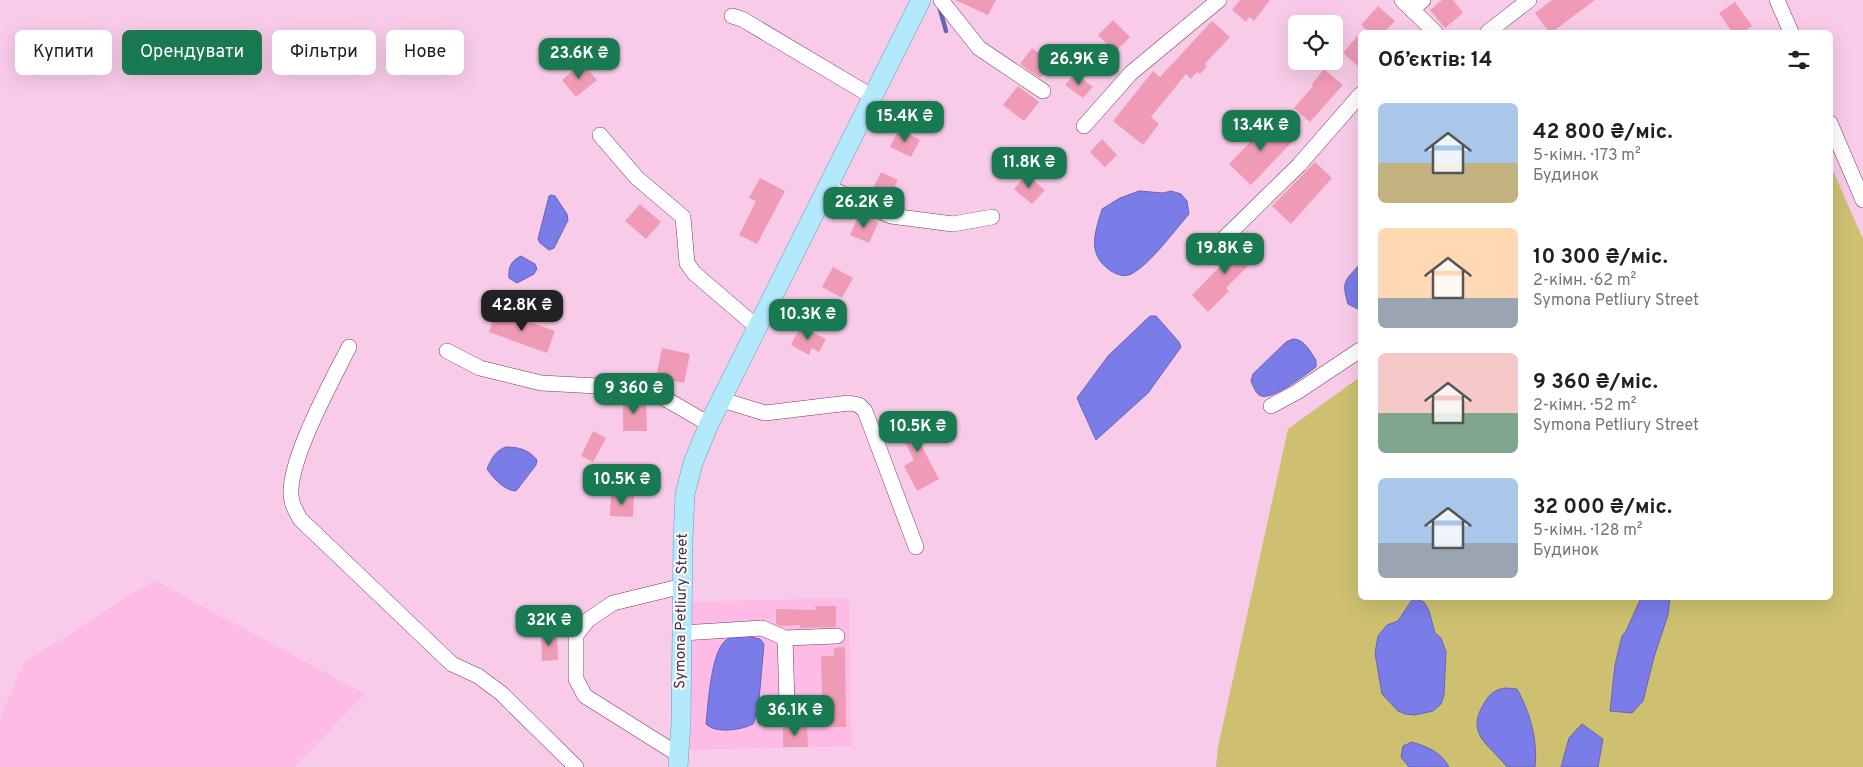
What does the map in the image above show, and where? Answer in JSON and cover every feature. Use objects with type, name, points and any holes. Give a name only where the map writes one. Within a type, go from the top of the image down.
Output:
[{"type":"main road","name":"Symona Petliury Street","points":[[679,761],[683,586],[682,539],[685,494],[693,463],[709,424],[921,0]]},
{"type":"street","points":[[941,0],[979,48],[1043,91]]},
{"type":"street","points":[[1084,126],[1131,73],[1220,0]]},
{"type":"street","points":[[1490,30],[1528,0]]},
{"type":"street","points":[[1777,0],[1790,30]]},
{"type":"street","points":[[1412,3],[1419,27]]},
{"type":"street","points":[[732,16],[742,19],[873,97]]},
{"type":"street","points":[[1207,255],[1299,165],[1358,97]]},
{"type":"street","points":[[1833,130],[1863,200]]},
{"type":"street","points":[[600,135],[637,178],[683,217],[688,263],[694,273],[758,328]]},
{"type":"street","points":[[828,187],[891,216],[953,224],[992,217]]},
{"type":"street","points":[[348,347],[297,456],[291,500],[300,519],[452,664],[478,676],[501,693],[576,767]]},
{"type":"street","points":[[447,351],[480,368],[541,383],[636,388],[657,394],[709,424]]},
{"type":"street","points":[[1271,406],[1297,392],[1358,351]]},
{"type":"street","points":[[722,400],[766,413],[849,403],[859,405],[865,411],[916,547]]},
{"type":"street","points":[[679,761],[585,696],[576,679],[576,635],[588,620],[614,603],[683,586]]},
{"type":"street","points":[[682,633],[762,628],[785,638],[836,636]]},
{"type":"street","points":[[785,638],[787,703]]},
{"type":"shaded area","points":[[1833,171],[1863,239],[1863,767],[1216,767],[1218,747],[1288,429],[1358,378],[1358,600],[1833,600]]},
{"type":"shaded area","points":[[1139,191],[1163,193],[1171,191],[1181,194],[1187,201],[1189,214],[1162,246],[1140,268],[1127,275],[1116,274],[1098,258],[1094,243],[1097,226],[1102,209],[1120,198]]},
{"type":"shaded area","points":[[549,196],[555,196],[567,214],[568,220],[554,248],[549,250],[538,239]]},
{"type":"shaded area","points":[[521,256],[535,264],[537,269],[534,274],[517,283],[509,278],[509,271],[513,262]]},
{"type":"shaded area","points":[[1358,266],[1358,309],[1348,304],[1345,286],[1348,278]]},
{"type":"shaded area","points":[[1150,316],[1156,316],[1179,342],[1181,347],[1148,393],[1096,440],[1077,398],[1108,356]]},
{"type":"shaded area","points":[[1293,339],[1301,341],[1307,346],[1316,360],[1316,367],[1279,392],[1271,395],[1259,395],[1251,381],[1253,374],[1286,342]]},
{"type":"shaded area","points":[[506,447],[523,450],[537,460],[536,465],[516,491],[508,489],[496,480],[487,469],[494,455]]},
{"type":"shaded area","points":[[154,580],[365,694],[294,767],[0,767],[0,718],[24,663]]},
{"type":"shaded area","points":[[849,598],[852,746],[687,750],[684,602]]},
{"type":"shaded area","points":[[1412,600],[1424,602],[1429,611],[1435,633],[1441,638],[1446,652],[1444,695],[1441,704],[1433,711],[1415,715],[1405,714],[1398,711],[1382,694],[1375,653],[1378,636],[1387,625],[1398,621]]},
{"type":"shaded area","points":[[1640,600],[1670,600],[1668,615],[1654,657],[1643,701],[1632,713],[1610,711],[1615,665],[1622,636]]},
{"type":"shaded area","points":[[736,636],[760,639],[764,644],[758,711],[753,724],[729,730],[710,727],[706,724],[716,656],[720,647],[727,639]]},
{"type":"shaded area","points":[[1499,689],[1517,689],[1526,707],[1534,737],[1535,767],[1507,767],[1481,738],[1478,731],[1479,713],[1487,699]]},
{"type":"shaded area","points":[[1582,724],[1603,739],[1598,767],[1561,767],[1569,738]]},
{"type":"shaded area","points":[[1412,742],[1434,751],[1442,757],[1449,767],[1409,767],[1401,757],[1403,746]]},
{"type":"building","points":[[955,0],[996,0],[988,15]]},
{"type":"building","points":[[1240,0],[1270,0],[1254,21],[1249,17],[1246,22],[1232,10]]},
{"type":"building","points":[[1442,0],[1453,0],[1463,13],[1445,28],[1430,10]]},
{"type":"building","points":[[1552,0],[1595,0],[1555,30],[1548,30],[1535,13]]},
{"type":"building","points":[[1735,2],[1752,26],[1746,30],[1731,30],[1719,13]]},
{"type":"building","points":[[1378,6],[1395,21],[1386,30],[1367,30],[1361,25]]},
{"type":"building","points":[[1113,20],[1130,37],[1115,52],[1098,35]]},
{"type":"building","points":[[1212,21],[1230,37],[1205,64],[1207,66],[1200,74],[1197,72],[1191,79],[1186,74],[1151,117],[1159,124],[1143,145],[1113,121],[1153,71],[1160,77]]},
{"type":"building","points":[[1358,35],[1358,66],[1343,53]]},
{"type":"building","points":[[1032,48],[1051,62],[1040,78],[1020,64]]},
{"type":"building","points":[[582,63],[597,80],[576,97],[562,80]]},
{"type":"building","points":[[1325,70],[1343,85],[1310,122],[1294,108],[1313,86],[1312,84]]},
{"type":"building","points":[[1075,73],[1093,87],[1083,98],[1065,85]]},
{"type":"building","points":[[1018,86],[1039,102],[1024,121],[1003,105]]},
{"type":"building","points":[[1269,118],[1293,141],[1251,185],[1229,164],[1258,134],[1256,132]]},
{"type":"building","points":[[899,129],[920,140],[911,157],[890,147]]},
{"type":"building","points":[[1102,139],[1117,155],[1105,167],[1090,152]]},
{"type":"building","points":[[1315,162],[1332,178],[1291,224],[1272,206]]},
{"type":"building","points":[[881,172],[898,180],[889,199],[872,190]]},
{"type":"building","points":[[1026,174],[1045,190],[1032,204],[1014,189]]},
{"type":"building","points":[[760,178],[785,191],[757,244],[739,235],[756,201],[749,198]]},
{"type":"building","points":[[640,204],[661,222],[646,239],[625,221]]},
{"type":"building","points":[[859,214],[878,223],[869,243],[850,235]]},
{"type":"building","points":[[1240,238],[1258,256],[1226,288],[1229,291],[1208,312],[1192,295],[1226,260],[1222,256]]},
{"type":"building","points":[[833,267],[853,278],[842,298],[822,287]]},
{"type":"building","points":[[497,310],[555,331],[547,353],[489,332]]},
{"type":"building","points":[[801,326],[826,339],[819,352],[812,348],[809,355],[791,345]]},
{"type":"building","points":[[662,348],[690,354],[684,383],[656,377]]},
{"type":"building","points":[[623,397],[634,397],[646,401],[647,431],[623,431]]},
{"type":"building","points":[[920,415],[930,435],[919,441],[939,479],[917,491],[904,466],[914,460],[897,427]]},
{"type":"building","points":[[593,431],[606,438],[593,462],[581,456]]},
{"type":"building","points":[[611,494],[634,495],[633,517],[610,516]]},
{"type":"building","points":[[815,606],[836,606],[836,627],[800,628],[800,625],[780,626],[776,624],[776,609],[816,610]]},
{"type":"building","points":[[541,633],[557,633],[558,660],[542,661]]},
{"type":"building","points":[[845,647],[846,727],[823,727],[821,656],[834,656],[834,648]]},
{"type":"building","points":[[807,726],[808,747],[783,747],[783,727]]},
{"type":"waterway","points":[[939,6],[946,31]]}]
